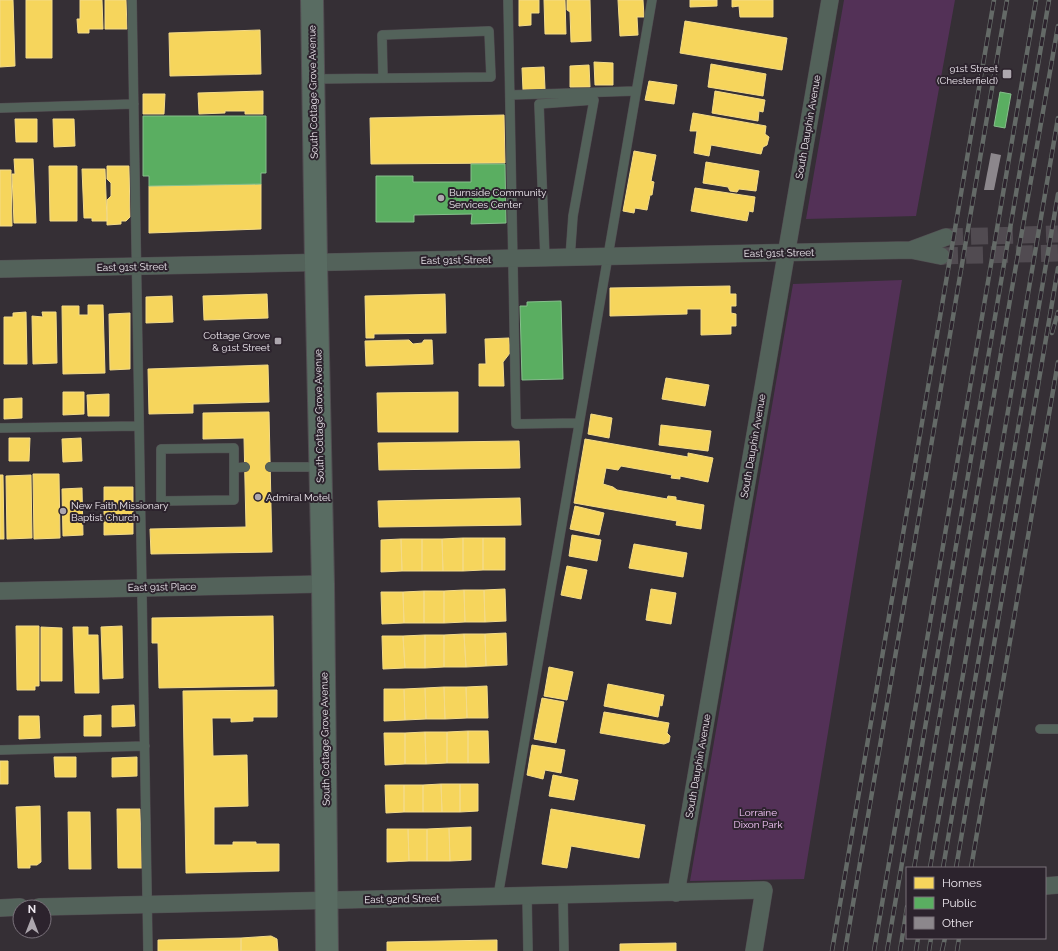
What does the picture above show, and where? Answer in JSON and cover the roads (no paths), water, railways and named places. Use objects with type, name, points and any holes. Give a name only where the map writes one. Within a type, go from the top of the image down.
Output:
[{"type":"main road","name":"South Cottage Grove Avenue","points":[[312,0],[323,584],[327,951]]},
{"type":"street","name":"South Dauphin Avenue","points":[[676,893],[830,0]]},
{"type":"street","name":"East 91st Street","points":[[911,250],[946,237]]},
{"type":"street","name":"East 91st Street","points":[[0,269],[911,250],[941,256]]},
{"type":"street","name":"East 91st Place","points":[[0,591],[323,584]]},
{"type":"street","points":[[1046,886],[1058,885]]},
{"type":"street","name":"East 92nd Street","points":[[52,907],[764,890],[754,951]]},
{"type":"street","points":[[0,908],[12,907]]},
{"type":"lane","points":[[132,0],[148,951]]},
{"type":"lane","points":[[508,0],[516,424],[579,423]]},
{"type":"lane","points":[[498,896],[652,0]]},
{"type":"lane","points":[[313,79],[492,77],[489,31],[382,35],[383,78]]},
{"type":"lane","points":[[510,95],[636,92]]},
{"type":"lane","points":[[545,258],[539,104],[594,100],[573,216],[570,258]]},
{"type":"lane","points":[[0,108],[134,104]]},
{"type":"lane","points":[[0,428],[139,426]]},
{"type":"lane","points":[[234,448],[234,468],[234,500],[161,501],[161,449],[234,448]]},
{"type":"lane","points":[[234,468],[244,467]]},
{"type":"lane","points":[[270,467],[320,467]]},
{"type":"lane","points":[[1040,729],[1058,729]]},
{"type":"lane","points":[[0,750],[145,746]]},
{"type":"lane","points":[[563,895],[564,951]]},
{"type":"lane","points":[[527,896],[528,951]]},
{"type":"tunnel","points":[[946,237],[1058,234]]},
{"type":"tunnel","points":[[941,256],[1058,253]]},
{"type":"railway","points":[[832,951],[994,0]]},
{"type":"railway","points":[[845,951],[1007,0]]},
{"type":"railway","points":[[874,951],[1036,0]]},
{"type":"railway","points":[[887,951],[1049,0]]},
{"type":"railway","points":[[914,867],[1058,26]]},
{"type":"railway","points":[[930,867],[1058,118]]},
{"type":"railway","points":[[943,867],[1058,194]]},
{"type":"railway","points":[[956,867],[1058,268]]},
{"type":"railway","points":[[1052,333],[1058,312]]},
{"type":"railway","points":[[971,867],[1058,362]]},
{"type":"railway","points":[[900,951],[906,913]]},
{"type":"railway","points":[[916,951],[918,939]]},
{"type":"railway","points":[[929,951],[931,939]]},
{"type":"railway","points":[[942,951],[945,939]]},
{"type":"railway","points":[[957,951],[959,939]]},
{"type":"place","name":"91st Street (Chesterfield)","points":[[1007,74]]},
{"type":"place","name":"Burnside Community Services Center","points":[[441,198]]},
{"type":"place","name":"Cottage Grove & 91st Street","points":[[278,341]]},
{"type":"place","name":"Admiral Motel","points":[[258,497]]},
{"type":"place","name":"New Faith Missionary Baptist Church","points":[[63,511]]},
{"type":"park label","name":"Lorraine Dixon Park","points":[[758,818]]}]
